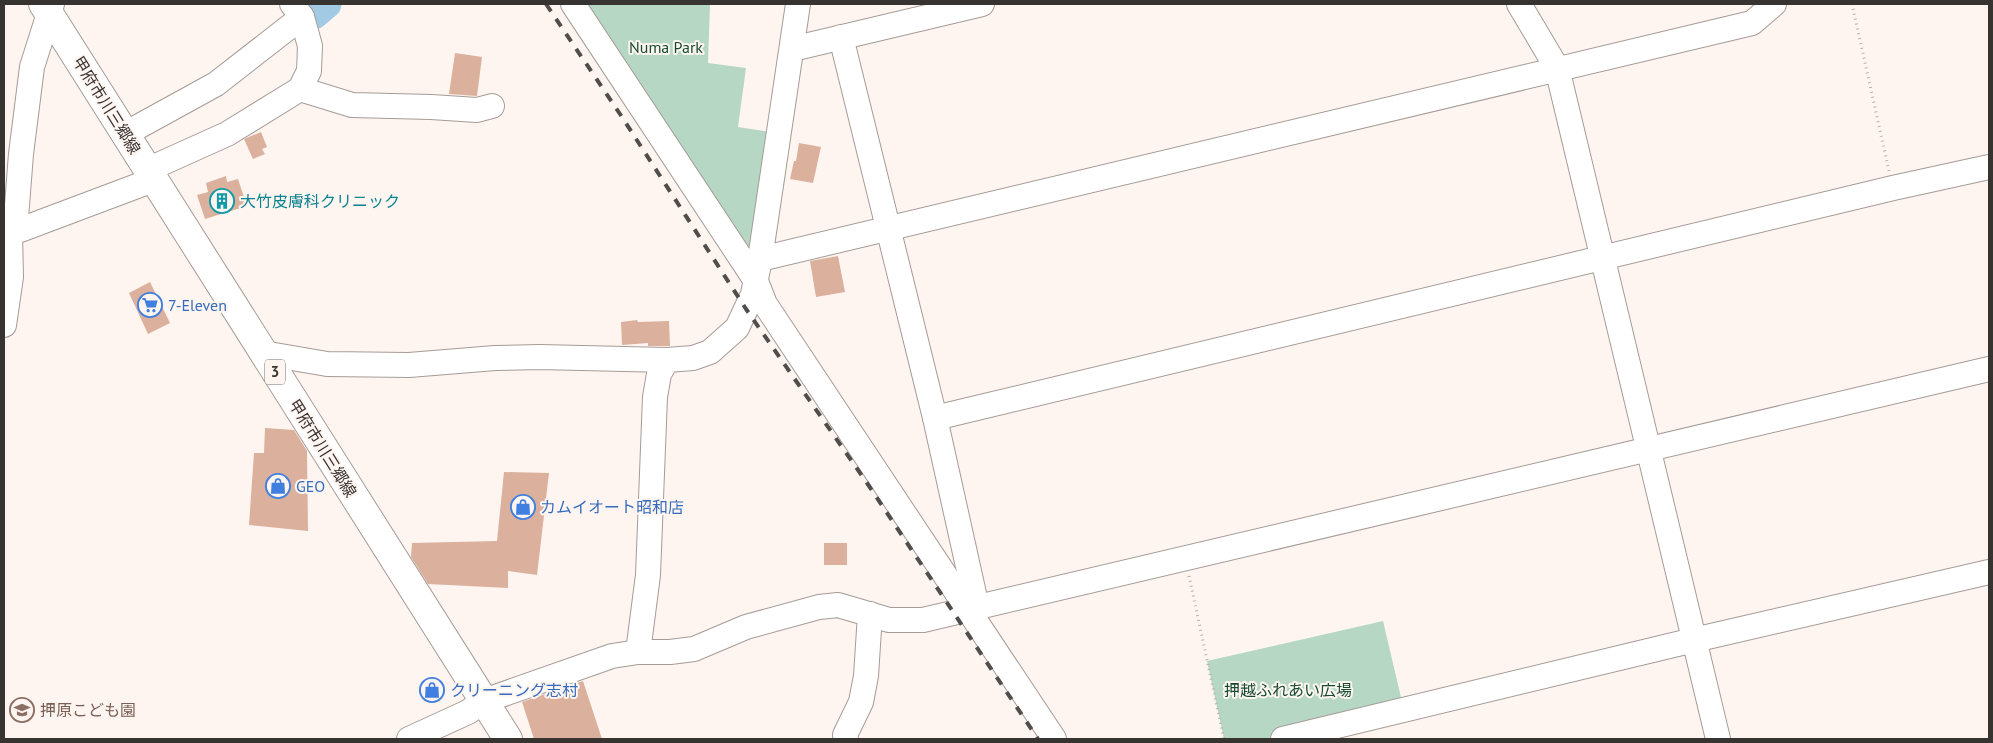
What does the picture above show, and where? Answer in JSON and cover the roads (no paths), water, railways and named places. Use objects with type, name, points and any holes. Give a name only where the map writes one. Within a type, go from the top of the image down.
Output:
[{"type":"main road","name":"甲府市川三郷線","points":[[48,7],[124,134],[508,739]]},
{"type":"street","points":[[573,4],[757,278],[765,304],[973,608],[1054,739]]},
{"type":"street","points":[[263,353],[327,364],[409,365],[495,358],[539,357],[667,360],[693,358],[710,352],[737,328],[757,278],[798,4]]},
{"type":"street","points":[[792,49],[982,4]]},
{"type":"street","points":[[1519,4],[1557,68],[1601,259],[1718,739]]},
{"type":"street","points":[[757,278],[888,228],[1752,23],[1774,4]]},
{"type":"street","points":[[4,325],[11,277],[10,232],[32,67],[48,7]]},
{"type":"street","points":[[10,232],[150,175],[227,134],[300,89],[309,71],[310,46],[297,10],[216,84],[124,134]]},
{"type":"street","points":[[840,37],[935,418],[973,608]]},
{"type":"street","points":[[300,89],[352,105],[477,110],[492,106]]},
{"type":"street","points":[[935,418],[1893,188],[1989,167]]},
{"type":"street","points":[[638,652],[648,575],[655,397],[659,374],[667,360]]},
{"type":"street","points":[[409,739],[468,712],[484,702],[612,656],[638,652],[670,652],[694,649],[746,627],[819,607],[838,605],[889,620],[922,620],[1989,369]]},
{"type":"street","points":[[1283,739],[1694,640],[1989,572]]},
{"type":"street","points":[[846,739],[845,735],[861,702],[866,676],[870,614]]},
{"type":"waterway","points":[[314,15],[327,4]]},
{"type":"railway","points":[[546,4],[620,114],[746,309],[867,483],[1038,739]]},
{"type":"place","name":"大竹皮膚科クリニック","points":[[222,201]]},
{"type":"place","name":"7-Eleven","points":[[150,305]]},
{"type":"place","name":"GEO","points":[[278,486]]},
{"type":"place","name":"カムイオート昭和店","points":[[523,507]]},
{"type":"place","name":"クリーニング志村","points":[[432,690]]},
{"type":"place","name":"押原こども園","points":[[22,710]]},
{"type":"park label","name":"Numa Park","points":[[666,47]]},
{"type":"park label","name":"押越ふれあい広場","points":[[1288,690]]}]
